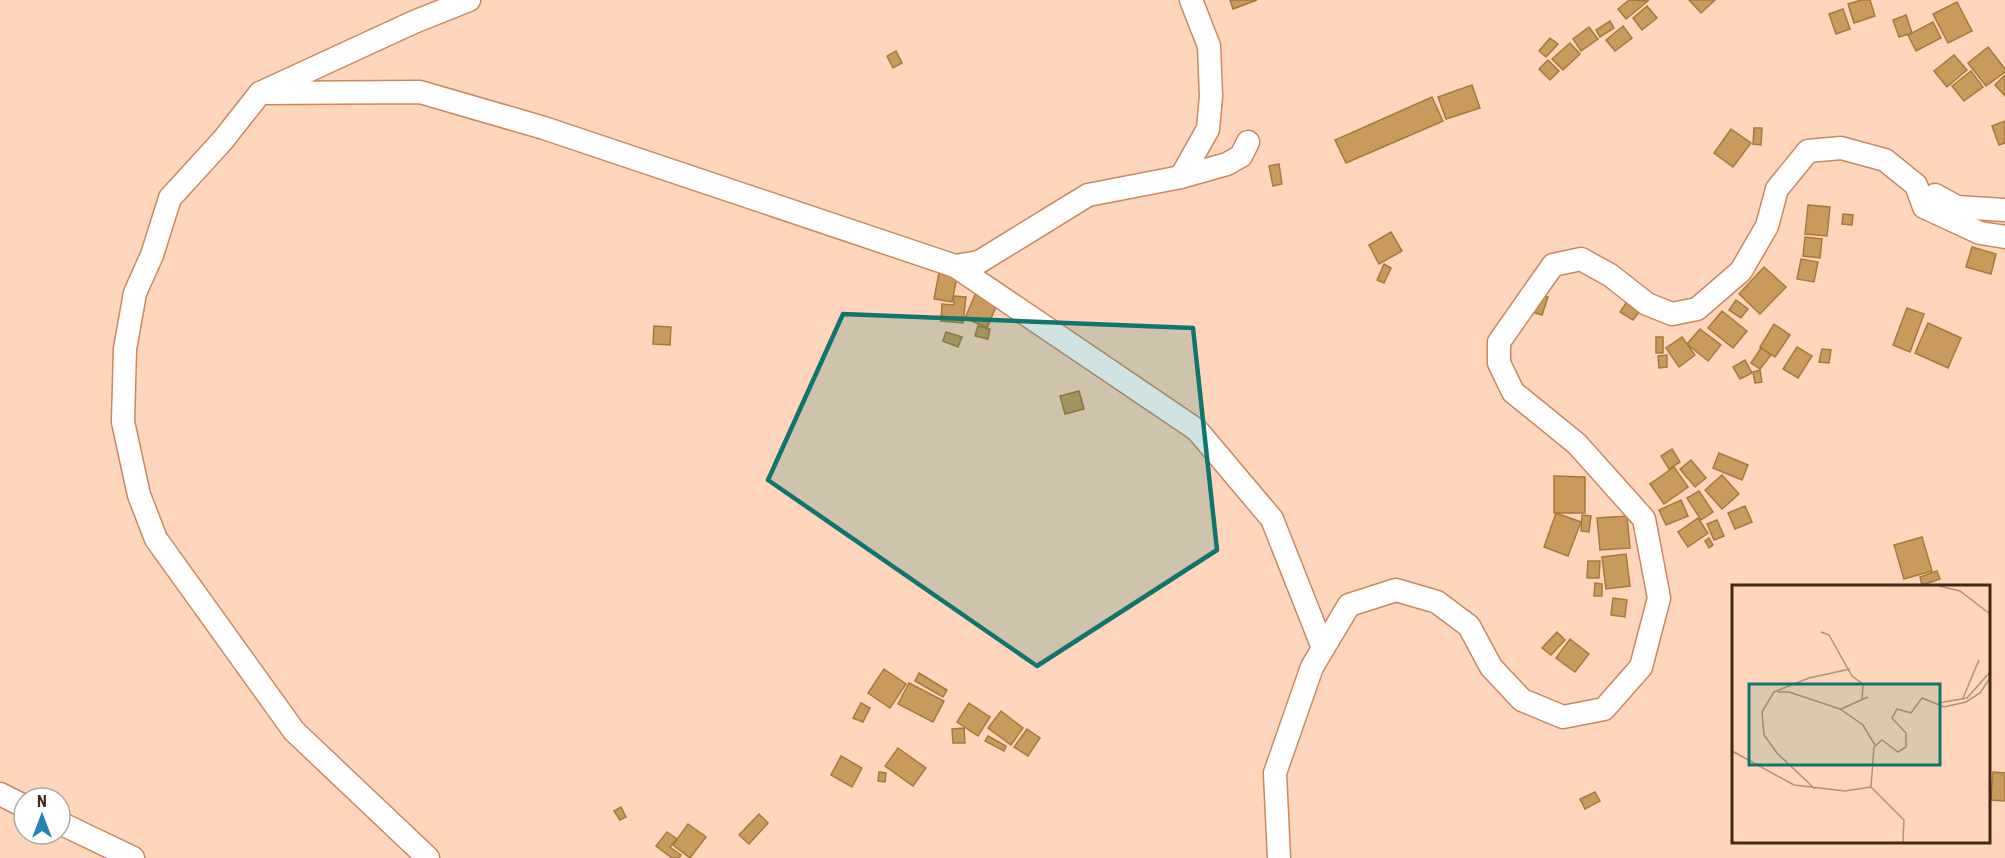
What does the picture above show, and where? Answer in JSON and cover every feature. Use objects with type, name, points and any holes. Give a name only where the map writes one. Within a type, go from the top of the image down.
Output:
[{"type":"street","points":[[428,858],[294,730],[156,539],[139,495],[123,423],[125,349],[135,293],[152,255],[170,198],[260,93],[414,22],[469,0]]},
{"type":"street","points":[[1181,177],[1208,129],[1210,96],[1209,46],[1191,0]]},
{"type":"street","points":[[260,93],[420,92],[544,128],[955,266],[1197,430],[1272,519],[1323,648]]},
{"type":"street","points":[[955,266],[979,262],[1088,195],[1181,177],[1227,164],[1241,156],[1248,142]]},
{"type":"street","points":[[1279,858],[1275,773],[1312,667],[1349,605],[1396,590],[1437,602],[1469,626],[1491,667],[1522,700],[1563,717],[1604,709],[1641,667],[1659,598],[1644,519],[1577,444],[1513,392],[1499,363],[1499,342],[1553,265],[1581,259],[1610,275],[1647,304],[1672,315],[1697,309],[1741,272],[1767,226],[1777,189],[1808,151],[1841,148],[1885,160],[1916,185],[1958,207],[2005,210]]},
{"type":"street","points":[[1916,185],[1924,207],[1980,233],[2005,237]]},
{"type":"street","points":[[72,829],[133,858]]},
{"type":"highlighted area","points":[[843,314],[1193,328],[1217,550],[1037,666],[768,480]]},
{"type":"building","points":[[1230,0],[1257,0],[1233,9]]},
{"type":"building","points":[[1629,0],[1648,1],[1626,19],[1618,9]]},
{"type":"building","points":[[1689,0],[1715,0],[1701,13]]},
{"type":"building","points":[[1870,0],[1875,16],[1854,23],[1848,4]]},
{"type":"building","points":[[1957,2],[1972,31],[1948,43],[1933,14]]},
{"type":"building","points":[[1647,6],[1657,18],[1642,30],[1633,18]]},
{"type":"building","points":[[1843,9],[1850,29],[1836,34],[1829,14]]},
{"type":"building","points":[[1906,15],[1912,33],[1899,37],[1893,20]]},
{"type":"building","points":[[1610,21],[1614,28],[1600,37],[1596,30]]},
{"type":"building","points":[[1933,22],[1941,38],[1916,51],[1908,35]]},
{"type":"building","points":[[1623,26],[1632,38],[1615,51],[1606,40]]},
{"type":"building","points":[[1589,27],[1598,39],[1581,51],[1573,39]]},
{"type":"building","points":[[1550,38],[1558,44],[1546,57],[1539,51]]},
{"type":"building","points":[[1570,43],[1580,54],[1563,70],[1552,59]]},
{"type":"building","points":[[1988,47],[2005,72],[1986,86],[1968,63]]},
{"type":"building","points":[[896,51],[902,63],[893,68],[887,56]]},
{"type":"building","points":[[1954,55],[1967,70],[1947,87],[1934,71]]},
{"type":"building","points":[[1548,60],[1559,71],[1550,80],[1539,69]]},
{"type":"building","points":[[1971,71],[1983,87],[1964,101],[1952,86]]},
{"type":"building","points":[[2005,75],[2005,96],[1995,85]]},
{"type":"building","points":[[1472,85],[1480,108],[1446,119],[1438,97]]},
{"type":"building","points":[[1432,97],[1443,121],[1346,163],[1335,140]]},
{"type":"building","points":[[2005,121],[2005,143],[1999,145],[1992,126]]},
{"type":"building","points":[[1754,128],[1762,128],[1761,145],[1753,144]]},
{"type":"building","points":[[1731,129],[1751,143],[1733,167],[1714,153]]},
{"type":"building","points":[[1279,164],[1282,184],[1273,186],[1269,166]]},
{"type":"building","points":[[1808,205],[1830,207],[1827,236],[1805,234]]},
{"type":"building","points":[[1843,214],[1853,215],[1852,225],[1842,224]]},
{"type":"building","points":[[1391,232],[1402,251],[1379,264],[1369,245]]},
{"type":"building","points":[[1805,237],[1822,239],[1820,258],[1803,256]]},
{"type":"building","points":[[1972,247],[1996,254],[1991,274],[1966,267]]},
{"type":"building","points":[[1801,259],[1818,262],[1814,282],[1797,279]]},
{"type":"building","points":[[1384,264],[1391,268],[1384,283],[1377,280]]},
{"type":"building","points":[[1764,267],[1786,287],[1760,314],[1739,294]]},
{"type":"building","points":[[939,273],[957,277],[952,302],[934,299]]},
{"type":"building","points":[[977,290],[999,300],[987,328],[965,318]]},
{"type":"building","points":[[1534,293],[1548,297],[1542,315],[1529,311]]},
{"type":"building","points":[[954,296],[966,297],[963,323],[941,321],[942,304],[954,305]]},
{"type":"building","points":[[1736,300],[1748,309],[1741,318],[1729,310]]},
{"type":"building","points":[[1626,303],[1639,312],[1633,320],[1620,312]]},
{"type":"building","points":[[1907,308],[1924,314],[1910,352],[1893,345]]},
{"type":"building","points":[[1722,311],[1747,331],[1733,348],[1708,328]]},
{"type":"building","points":[[1928,323],[1961,338],[1948,368],[1915,353]]},
{"type":"building","points":[[1774,324],[1790,335],[1775,357],[1760,347]]},
{"type":"building","points":[[654,326],[671,327],[670,345],[653,344]]},
{"type":"building","points":[[978,326],[990,329],[988,339],[975,336]]},
{"type":"building","points":[[1700,329],[1721,345],[1708,361],[1687,344]]},
{"type":"building","points":[[946,332],[962,337],[958,347],[943,341]]},
{"type":"building","points":[[1656,337],[1663,337],[1663,353],[1656,353]]},
{"type":"building","points":[[1682,337],[1695,355],[1679,367],[1666,348]]},
{"type":"building","points":[[1797,347],[1812,356],[1798,378],[1783,369]]},
{"type":"building","points":[[1761,348],[1771,355],[1760,369],[1751,363]]},
{"type":"building","points":[[1822,349],[1831,350],[1829,363],[1819,362]]},
{"type":"building","points":[[1667,355],[1667,367],[1659,368],[1658,356]]},
{"type":"building","points":[[1745,360],[1752,373],[1740,379],[1733,367]]},
{"type":"building","points":[[1760,370],[1762,382],[1755,383],[1753,372]]},
{"type":"building","points":[[1079,391],[1084,409],[1065,414],[1060,396]]},
{"type":"building","points":[[1672,449],[1680,462],[1669,469],[1661,456]]},
{"type":"building","points":[[1719,453],[1748,465],[1742,480],[1713,468]]},
{"type":"building","points":[[1691,460],[1706,478],[1695,487],[1680,469]]},
{"type":"building","points":[[1674,467],[1688,487],[1664,504],[1650,484]]},
{"type":"building","points":[[1722,475],[1739,494],[1722,509],[1705,490]]},
{"type":"building","points":[[1554,476],[1585,477],[1585,513],[1554,513]]},
{"type":"building","points":[[1699,491],[1713,512],[1701,520],[1687,498]]},
{"type":"building","points":[[1681,500],[1688,516],[1666,525],[1659,510]]},
{"type":"building","points":[[1745,506],[1752,522],[1735,529],[1728,513]]},
{"type":"building","points":[[1556,513],[1581,522],[1568,556],[1544,547]]},
{"type":"building","points":[[1582,515],[1591,516],[1589,532],[1581,531]]},
{"type":"building","points":[[1627,516],[1630,548],[1600,550],[1597,518]]},
{"type":"building","points":[[1698,518],[1708,533],[1688,547],[1678,532]]},
{"type":"building","points":[[1717,520],[1724,536],[1714,540],[1707,524]]},
{"type":"building","points":[[1922,537],[1932,571],[1904,579],[1894,545]]},
{"type":"building","points":[[1709,538],[1713,545],[1709,548],[1705,541]]},
{"type":"building","points":[[1626,554],[1630,586],[1606,589],[1602,557]]},
{"type":"building","points":[[1588,561],[1600,561],[1599,578],[1587,578]]},
{"type":"building","points":[[1937,571],[1940,579],[1922,585],[1920,577]]},
{"type":"building","points":[[1595,583],[1602,584],[1602,596],[1594,596]]},
{"type":"building","points":[[1613,598],[1627,600],[1625,617],[1611,615]]},
{"type":"building","points":[[1557,632],[1565,640],[1551,655],[1542,648]]},
{"type":"building","points":[[1570,639],[1589,654],[1575,672],[1556,658]]},
{"type":"building","points":[[884,669],[906,684],[890,708],[868,693]]},
{"type":"building","points":[[919,673],[947,690],[943,697],[915,681]]},
{"type":"building","points":[[909,683],[944,701],[933,722],[898,704]]},
{"type":"building","points":[[861,703],[870,708],[863,722],[853,718]]},
{"type":"building","points":[[969,703],[990,717],[978,736],[957,722]]},
{"type":"building","points":[[1001,711],[1023,728],[1011,745],[988,728]]},
{"type":"building","points":[[964,728],[965,743],[953,743],[952,729]]},
{"type":"building","points":[[1027,729],[1040,738],[1028,756],[1014,747]]},
{"type":"building","points":[[988,736],[1006,746],[1004,751],[985,741]]},
{"type":"building","points":[[898,748],[926,768],[913,786],[885,766]]},
{"type":"building","points":[[841,756],[862,768],[852,787],[831,775]]},
{"type":"building","points":[[879,772],[886,773],[885,782],[878,781]]},
{"type":"building","points":[[1993,772],[2005,773],[2005,801],[1991,800]]},
{"type":"building","points":[[1595,792],[1600,801],[1585,809],[1580,799]]},
{"type":"building","points":[[621,807],[626,817],[620,820],[614,811]]},
{"type":"building","points":[[759,814],[768,823],[749,844],[739,835]]},
{"type":"building","points":[[688,824],[706,837],[690,858],[673,845]]},
{"type":"building","points":[[667,832],[677,839],[670,847],[681,855],[679,858],[672,858],[656,846]]}]
